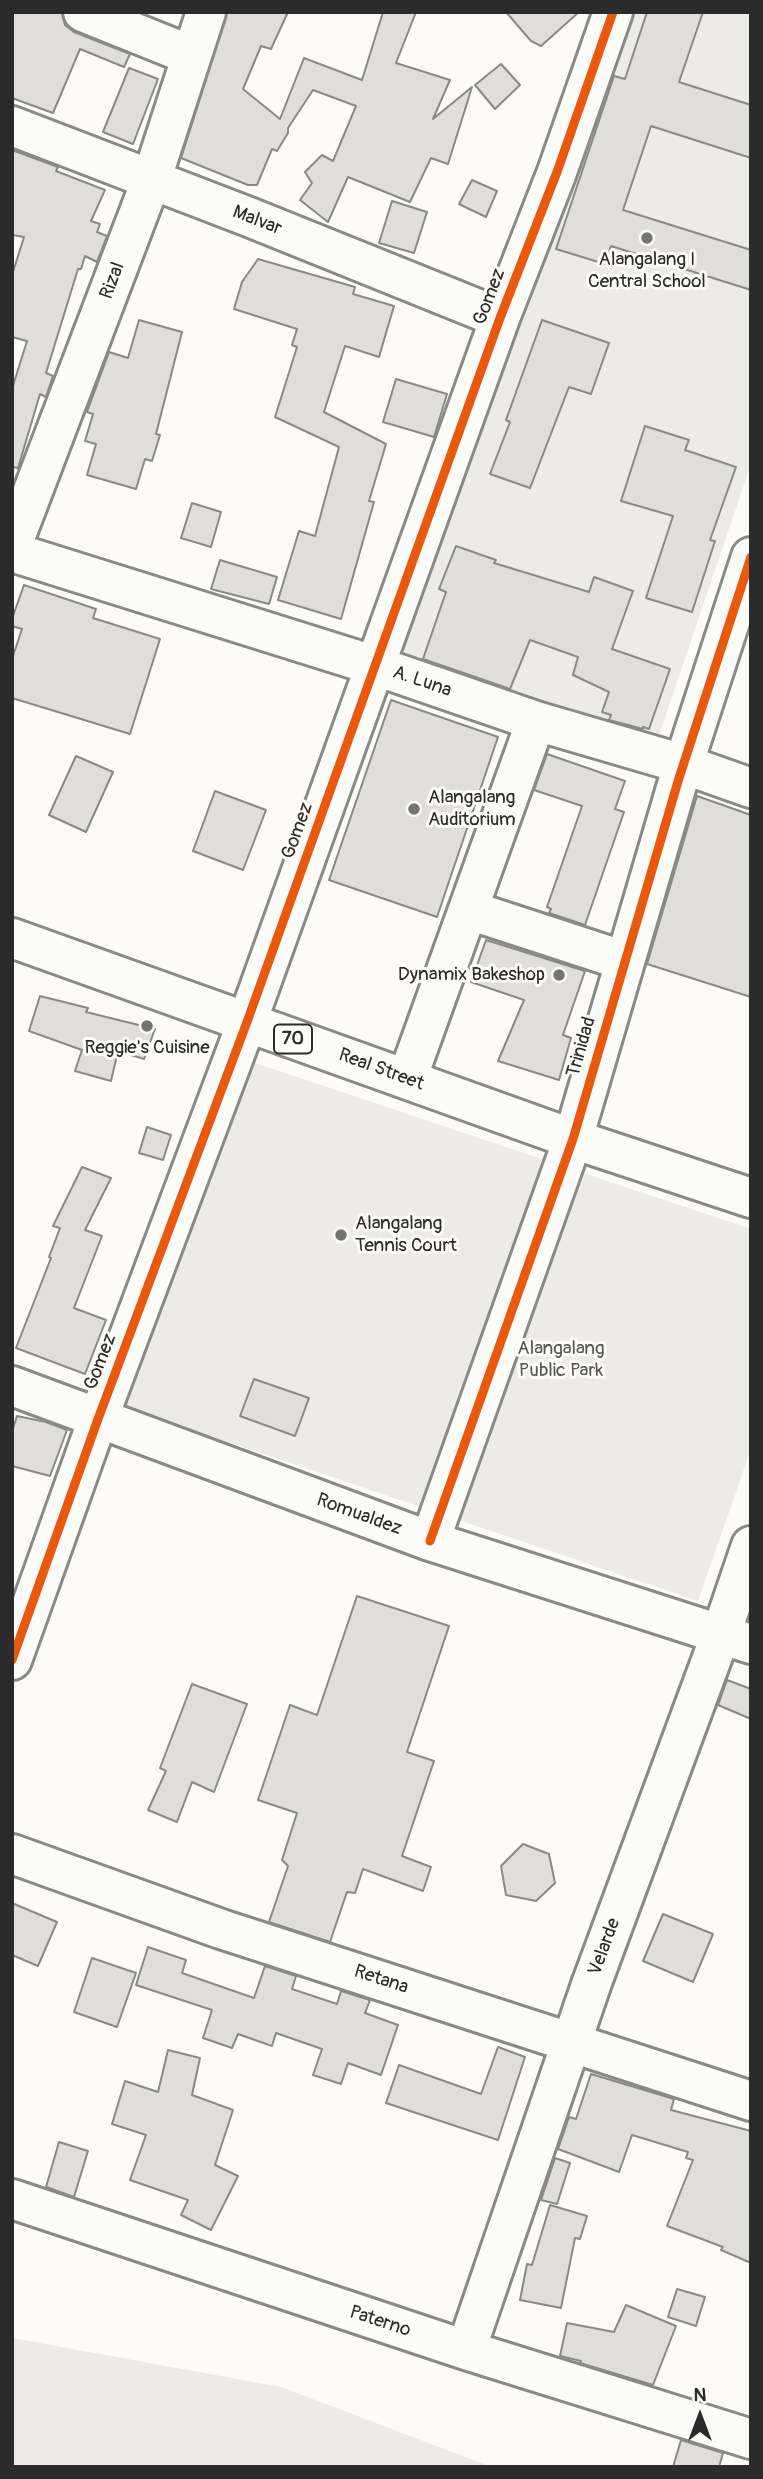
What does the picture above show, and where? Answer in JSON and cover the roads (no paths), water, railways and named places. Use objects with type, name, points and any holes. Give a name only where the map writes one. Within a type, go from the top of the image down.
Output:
[{"type":"main road","points":[[83,12],[128,20],[190,55]]},
{"type":"main road","name":"Rizal","points":[[12,546],[151,181],[206,12]]},
{"type":"main road","name":"Gomez","points":[[12,1660],[98,1419],[247,1022],[613,12]]},
{"type":"main road","name":"Malvar","points":[[12,126],[500,318]]},
{"type":"main road","name":"A. Luna","points":[[12,552],[376,666],[536,721],[683,764],[751,788]]},
{"type":"main road","name":"Trinidad","points":[[430,1541],[573,1139],[683,764],[751,556]]},
{"type":"main road","points":[[407,1079],[536,721]]},
{"type":"main road","points":[[469,910],[625,961]]},
{"type":"main road","name":"Real Street","points":[[12,938],[573,1139],[751,1198]]},
{"type":"main road","name":"Romualdez","points":[[12,1386],[430,1541],[736,1639]]},
{"type":"main road","name":"Velarde","points":[[466,2350],[591,1985],[736,1639],[751,1546]]},
{"type":"main road","name":"Retana","points":[[12,1854],[221,1929],[751,2101]]},
{"type":"main road","name":"Paterno","points":[[12,2199],[466,2350],[751,2439]]},
{"type":"place","name":"Alangalang I Central School","points":[[647,238]]},
{"type":"place","name":"Alangalang Auditorium","points":[[414,809]]},
{"type":"place","name":"Dynamix Bakeshop","points":[[559,975]]},
{"type":"place","name":"Reggie's Cuisine","points":[[147,1026]]},
{"type":"place","name":"Alangalang Tennis Court","points":[[341,1235]]},
{"type":"park label","name":"Alangalang Public Park","points":[[561,1360]]}]
